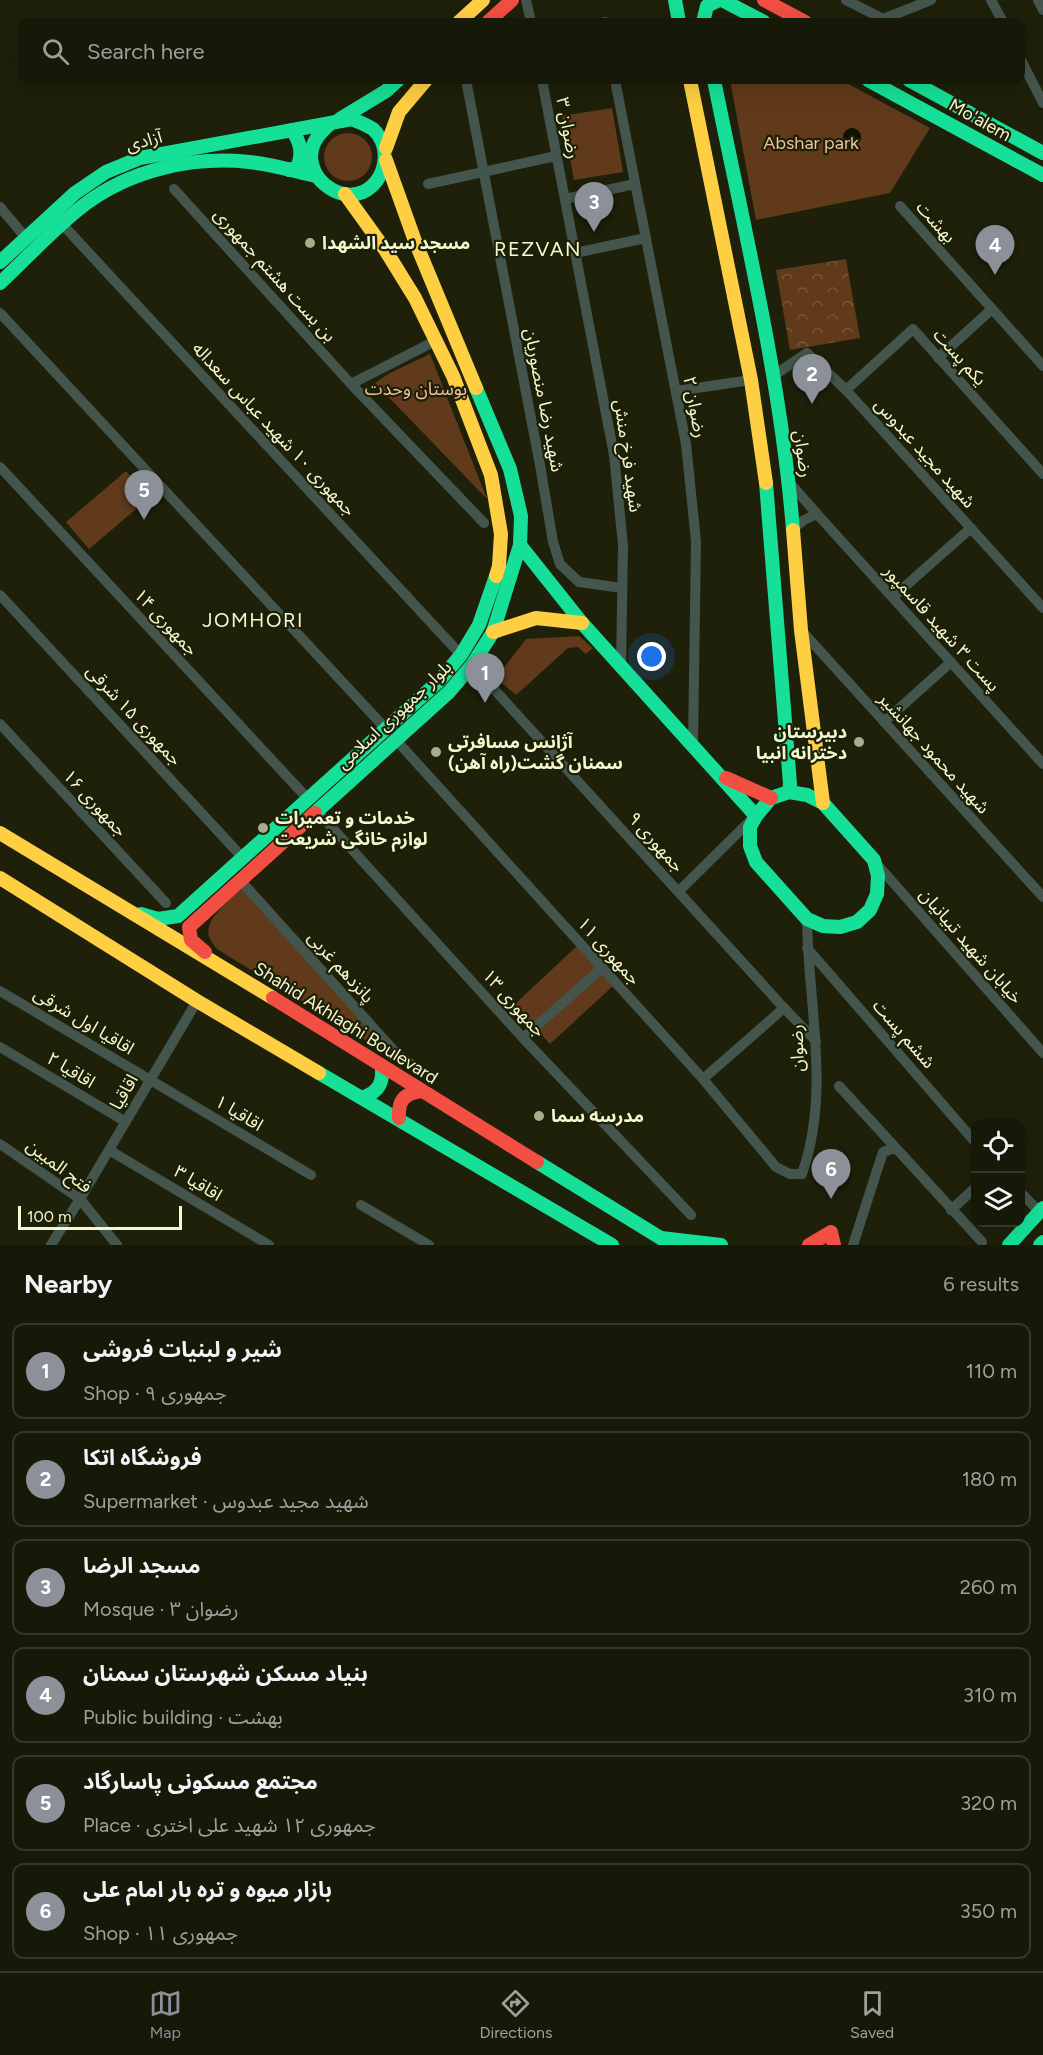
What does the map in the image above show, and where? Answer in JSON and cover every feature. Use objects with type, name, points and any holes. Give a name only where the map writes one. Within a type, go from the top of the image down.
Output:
[{"type":"street","points":[[463,18],[483,0]]},
{"type":"street","points":[[492,18],[512,0]]},
{"type":"street","points":[[526,0],[530,18]]},
{"type":"street","points":[[675,0],[678,18]]},
{"type":"street","points":[[704,18],[707,6],[721,0],[756,18]]},
{"type":"street","points":[[764,0],[798,18]]},
{"type":"street","points":[[886,18],[909,4],[931,0]]},
{"type":"street","points":[[991,0],[1001,18]]},
{"type":"street","points":[[1038,0],[1043,10]]},
{"type":"street","points":[[852,2],[882,18]]},
{"type":"street","points":[[1025,68],[1043,103]]},
{"type":"street","points":[[394,84],[320,131],[311,153],[316,176],[324,185],[334,191],[357,194],[377,182],[383,172],[399,112],[423,84]]},
{"type":"street","name":"شهید رضا منصوریان","points":[[467,84],[553,542],[560,564],[579,582],[622,588]]},
{"type":"street","name":"رضوان ۳","points":[[543,84],[575,253]]},
{"type":"street","name":"رضوان ۲","points":[[616,84],[686,444],[696,541],[693,745]]},
{"type":"street","points":[[691,84],[751,380],[766,484],[789,792]]},
{"type":"street","name":"رضوان","points":[[715,84],[773,376],[789,482],[801,630],[823,803]]},
{"type":"street","name":"Mo'alem","points":[[875,84],[1043,175]]},
{"type":"street","name":"Mo'alem","points":[[916,84],[1043,153]]},
{"type":"street","points":[[335,121],[352,118],[374,128],[381,137],[386,154]]},
{"type":"street","name":"آزادی","points":[[0,262],[75,193],[106,172],[140,158],[335,121]]},
{"type":"street","points":[[289,170],[297,168],[301,161],[301,147],[292,130]]},
{"type":"street","name":"بلوار جمهوری اسلامی","points":[[189,927],[449,692],[472,665],[493,632],[514,569],[520,545],[521,516],[510,469],[415,242],[386,154]]},
{"type":"street","points":[[428,184],[556,156]]},
{"type":"street","name":"آزادی","points":[[0,283],[85,205],[113,186],[145,173],[201,162],[247,162],[316,176]]},
{"type":"street","points":[[565,199],[635,184]]},
{"type":"street","name":"بن بست هشتم جمهوری","points":[[174,189],[351,384],[484,523]]},
{"type":"street","name":"بلوار جمهوری اسلامی","points":[[178,916],[439,681],[461,655],[479,625],[499,566],[501,534],[492,475],[453,376],[415,298],[386,251],[345,194]]},
{"type":"street","name":"بهشت","points":[[900,206],[1043,366]]},
{"type":"street","points":[[0,207],[26,238]]},
{"type":"street","name":"جمهوری ۱۰ شهید عباس سعداله","points":[[63,225],[461,655]]},
{"type":"street","points":[[575,253],[646,238]]},
{"type":"street","name":"شهید فرخ منش","points":[[575,253],[614,455],[623,545],[621,667]]},
{"type":"street","points":[[938,358],[992,309]]},
{"type":"street","points":[[0,313],[386,729]]},
{"type":"street","name":"یکم پست","points":[[846,390],[913,329],[1043,474]]},
{"type":"street","points":[[351,384],[437,340]]},
{"type":"street","name":"شهید مجید عبدوس","points":[[773,376],[807,353],[846,390],[1043,608]]},
{"type":"street","points":[[453,376],[469,368]]},
{"type":"street","points":[[676,391],[751,380]]},
{"type":"street","name":"جمهوری ۱۴","points":[[0,467],[308,799]]},
{"type":"street","name":"پست ۳ شهید قاسمپور","points":[[789,482],[1043,764]]},
{"type":"street","points":[[793,529],[804,520],[817,514]]},
{"type":"street","points":[[892,597],[971,528]]},
{"type":"street","points":[[520,545],[582,623],[756,816]]},
{"type":"street","name":"جمهوری ۱۵ شرقی","points":[[0,596],[243,858]]},
{"type":"street","points":[[493,632],[536,618],[582,623]]},
{"type":"street","name":"شهید محمود جهانشیر","points":[[801,630],[1043,897]]},
{"type":"street","points":[[884,722],[951,663]]},
{"type":"street","name":"جمهوری ۹","points":[[472,665],[816,1041]]},
{"type":"street","name":"جمهوری ۱۶","points":[[0,724],[166,903]]},
{"type":"street","name":"جمهوری ۱۱","points":[[396,740],[703,1079],[776,1167],[790,1174],[802,1174]]},
{"type":"street","points":[[721,776],[771,798]]},
{"type":"street","points":[[679,891],[756,816],[771,798],[789,792],[807,795],[823,803],[873,860],[878,876],[878,894],[870,910],[857,922],[840,927],[823,926],[807,920],[756,862],[750,846],[750,827],[756,816]]},
{"type":"street","name":"جمهوری ۱۳","points":[[317,811],[523,1038],[691,1215]]},
{"type":"street","name":"Shahid Akhlaghi Boulevard","points":[[0,833],[672,1245]]},
{"type":"street","name":"خیابان شهید تبیانیان","points":[[873,860],[1043,1053]]},
{"type":"street","points":[[0,878],[197,1000],[612,1245]]},
{"type":"street","name":"پانزدهم غربی","points":[[240,880],[398,1055],[423,1072]]},
{"type":"street","points":[[127,910],[158,920],[178,916],[179,926],[189,927],[191,939],[217,964]]},
{"type":"street","name":"رضوان","points":[[802,1174],[809,1154],[817,1098],[816,1041],[807,948],[807,920]]},
{"type":"street","name":"ششم پست","points":[[807,948],[971,1138]]},
{"type":"street","points":[[523,1038],[602,968]]},
{"type":"street","name":"اقاقیا اول شرقی","points":[[0,991],[151,1079]]},
{"type":"street","name":"اقاقیا","points":[[51,1245],[197,1000]]},
{"type":"street","points":[[703,1079],[784,1008]]},
{"type":"street","name":"اقاقیا ۲","points":[[0,1047],[126,1122]]},
{"type":"street","points":[[364,1097],[374,1095],[381,1089],[384,1079],[382,1066]]},
{"type":"street","name":"اقاقیا ۱","points":[[151,1079],[311,1175]]},
{"type":"street","points":[[839,1086],[982,1242]]},
{"type":"street","points":[[399,1118],[398,1106],[402,1098],[410,1092],[421,1090]]},
{"type":"street","name":"فتح المبین","points":[[0,1144],[80,1199],[117,1245]]},
{"type":"street","points":[[853,1245],[883,1152],[895,1148]]},
{"type":"street","name":"اقاقیا ۳","points":[[109,1150],[269,1245]]},
{"type":"street","points":[[951,1209],[971,1191]]},
{"type":"street","points":[[1010,1245],[1041,1210],[1025,1196]]},
{"type":"street","points":[[361,1205],[429,1245]]},
{"type":"street","points":[[808,1245],[831,1232],[834,1245]]},
{"type":"street","points":[[659,1238],[721,1245]]},
{"type":"green space","name":"Abshar park","points":[[731,84],[848,84],[930,128],[890,193],[756,220]]},
{"type":"green space","points":[[612,108],[623,172],[574,180],[562,116]]},
{"type":"green space","points":[[343,133],[353,133],[365,140],[372,152],[372,162],[365,174],[353,181],[343,181],[328,170],[324,162],[324,152],[335,137]]},
{"type":"green space","points":[[846,259],[860,338],[790,350],[776,270]]},
{"type":"green space","name":"بوستان وحدت","points":[[430,354],[487,499],[375,383],[390,373]]},
{"type":"green space","points":[[126,471],[149,498],[89,549],[66,522]]},
{"type":"green space","points":[[579,636],[593,648],[586,654],[578,647],[568,648],[516,695],[496,678],[526,639]]},
{"type":"green space","points":[[245,886],[393,1057],[217,949],[211,941],[208,929],[221,909]]},
{"type":"green space","points":[[578,945],[614,985],[550,1044],[514,1005]]},
{"type":"water","points":[[852,128],[860,133],[861,137],[856,145],[852,146],[844,141],[843,137],[848,129]]},
{"type":"traffic: fast","points":[[675,0],[678,18]]},
{"type":"traffic: fast","points":[[704,18],[707,6],[719,0]]},
{"type":"traffic: fast","points":[[722,0],[756,18]]},
{"type":"traffic: fast","points":[[340,119],[394,84]]},
{"type":"traffic: fast","points":[[715,84],[771,361],[793,530]]},
{"type":"traffic: fast","points":[[875,84],[1043,175]]},
{"type":"traffic: fast","points":[[916,84],[1043,153]]},
{"type":"traffic: fast","points":[[0,262],[75,193],[106,172],[140,158],[352,119],[373,129],[379,136],[385,154],[382,172],[371,187],[363,192],[339,193],[325,184],[315,172],[311,152],[321,132],[330,124]]},
{"type":"traffic: fast","points":[[289,170],[297,168],[300,158],[299,144],[292,130]]},
{"type":"traffic: fast","points":[[0,283],[84,205],[102,193],[141,174],[184,164],[227,161],[266,164],[316,176]]},
{"type":"traffic: fast","points":[[315,813],[449,692],[472,665],[493,632],[520,545],[521,516],[510,469],[476,388]]},
{"type":"traffic: fast","points":[[766,483],[789,792]]},
{"type":"traffic: fast","points":[[520,545],[582,623],[756,816]]},
{"type":"traffic: fast","points":[[141,914],[158,919],[178,916],[439,681],[461,655],[479,625],[496,576]]},
{"type":"traffic: fast","points":[[789,792],[807,795],[823,803],[874,860],[878,876],[877,894],[870,910],[857,922],[840,927],[823,926],[807,919],[756,862],[750,846],[750,827],[771,798],[789,792]]},
{"type":"traffic: fast","points":[[364,1097],[377,1089],[382,1077],[382,1066]]},
{"type":"traffic: fast","points":[[319,1073],[612,1245]]},
{"type":"traffic: fast","points":[[537,1162],[672,1245]]},
{"type":"traffic: fast","points":[[1009,1245],[1043,1208]]},
{"type":"traffic: fast","points":[[661,1238],[721,1245]]},
{"type":"traffic: fast","points":[[1040,1245],[1043,1242]]},
{"type":"traffic: slow","points":[[463,18],[483,0]]},
{"type":"traffic: slow","points":[[386,148],[399,112],[423,84]]},
{"type":"traffic: slow","points":[[691,84],[751,380],[766,483]]},
{"type":"traffic: slow","points":[[386,160],[415,241],[476,388]]},
{"type":"traffic: slow","points":[[345,194],[386,251],[415,298],[453,376],[491,475],[501,534],[496,576]]},
{"type":"traffic: slow","points":[[793,530],[801,630],[823,803]]},
{"type":"traffic: slow","points":[[493,632],[536,618],[582,623]]},
{"type":"traffic: slow","points":[[0,833],[273,998]]},
{"type":"traffic: slow","points":[[0,878],[197,1001],[319,1073]]},
{"type":"traffic: jam","points":[[492,18],[512,0]]},
{"type":"traffic: jam","points":[[764,0],[798,18]]},
{"type":"traffic: jam","points":[[726,778],[771,798]]},
{"type":"traffic: jam","points":[[205,952],[191,940],[189,927],[315,813]]},
{"type":"traffic: jam","points":[[273,998],[537,1162]]},
{"type":"traffic: jam","points":[[399,1118],[403,1099],[421,1091]]},
{"type":"traffic: jam","points":[[809,1245],[831,1232],[834,1245]]},
{"type":"place","name":"مسجد الرضا","points":[[594,232]]},
{"type":"place","name":"مسجد سید الشهدا","points":[[310,243]]},
{"type":"place","name":"بنیاد مسکن شهرستان سمنان","points":[[995,275]]},
{"type":"place","name":"فروشگاه اتکا","points":[[812,404]]},
{"type":"place","name":"مجتمع مسکونی پاسارگاد","points":[[144,520]]},
{"type":"place","name":"شیر و لبنیات فروشی","points":[[485,703]]},
{"type":"place","name":"دبیرستان دخترانه انبیا","points":[[859,742]]},
{"type":"place","name":"آژانس مسافرتی سمنان گشت(راه آهن)","points":[[436,752]]},
{"type":"place","name":"خدمات و تعمیرات لوازم خانگی شریعت","points":[[263,828]]},
{"type":"place","name":"مدرسه سما","points":[[539,1116]]},
{"type":"place","name":"بازار میوه و تره بار امام علی","points":[[831,1199]]},
{"type":"district","name":"REZVAN","points":[[538,249]]},
{"type":"district","name":"JOMHORI","points":[[253,620]]}]
